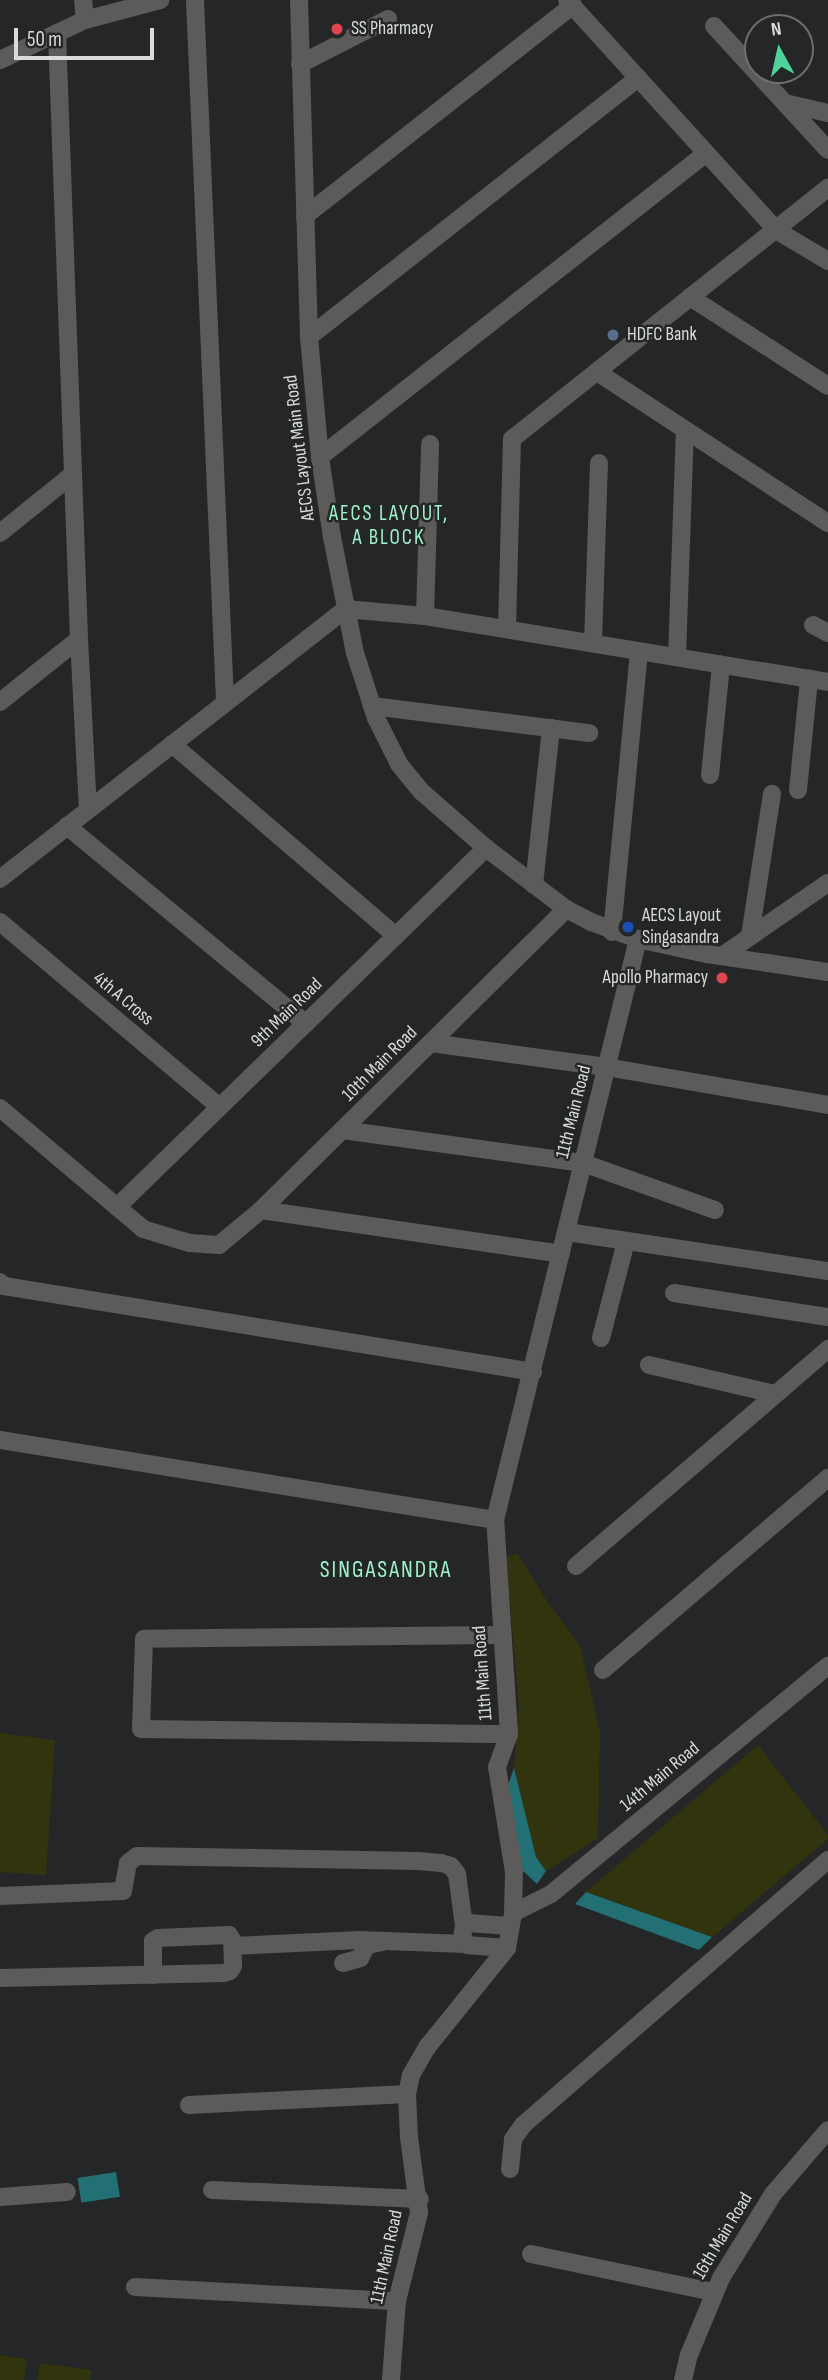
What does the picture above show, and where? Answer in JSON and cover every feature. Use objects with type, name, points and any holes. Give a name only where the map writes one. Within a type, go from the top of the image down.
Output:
[{"type":"street","points":[[83,0],[85,20]]},
{"type":"street","points":[[0,60],[85,20],[160,0]]},
{"type":"street","points":[[195,0],[225,702]]},
{"type":"street","name":"AECS Layout Main Road","points":[[299,0],[309,337],[320,457],[345,608],[372,706],[387,742],[410,780],[486,848],[566,909],[612,932],[638,939],[722,956],[828,972]]},
{"type":"street","points":[[304,216],[570,2],[776,230],[828,261]]},
{"type":"street","points":[[300,64],[388,19]]},
{"type":"street","points":[[714,26],[828,150]]},
{"type":"street","points":[[57,33],[79,639],[88,810]]},
{"type":"street","points":[[309,337],[638,78]]},
{"type":"street","points":[[785,103],[828,113]]},
{"type":"street","points":[[320,457],[706,153]]},
{"type":"street","points":[[507,629],[512,439],[828,188]]},
{"type":"street","points":[[690,297],[828,386]]},
{"type":"street","points":[[597,372],[828,523]]},
{"type":"street","points":[[677,657],[685,430]]},
{"type":"street","points":[[425,616],[430,444]]},
{"type":"street","points":[[593,643],[599,463]]},
{"type":"street","points":[[0,533],[73,474]]},
{"type":"street","points":[[0,879],[345,608],[425,616],[828,682]]},
{"type":"street","points":[[0,702],[79,639]]},
{"type":"street","points":[[612,932],[639,651]]},
{"type":"street","points":[[710,775],[721,664]]},
{"type":"street","points":[[798,790],[809,679]]},
{"type":"street","points":[[372,706],[589,733]]},
{"type":"street","points":[[534,885],[551,728]]},
{"type":"street","points":[[172,744],[396,936]]},
{"type":"street","points":[[750,936],[772,794]]},
{"type":"street","points":[[67,826],[306,1024]]},
{"type":"street","name":"9th Main Road","points":[[117,1207],[486,848]]},
{"type":"street","points":[[722,956],[828,883]]},
{"type":"street","name":"10th Main Road","points":[[117,1207],[143,1229],[162,1237],[189,1244],[219,1245],[261,1210],[566,909]]},
{"type":"street","name":"4th A Cross","points":[[0,922],[220,1107]]},
{"type":"street","name":"11th Main Road","points":[[391,2380],[397,2301],[420,2199],[409,2137],[407,2094],[411,2075],[419,2058],[507,1948],[512,1919],[514,1872],[500,1760],[509,1734],[500,1635],[495,1520],[638,939]]},
{"type":"street","points":[[431,1043],[607,1067],[828,1105]]},
{"type":"street","points":[[0,1108],[117,1207]]},
{"type":"street","points":[[342,1130],[583,1163],[715,1210]]},
{"type":"street","points":[[261,1210],[561,1254]]},
{"type":"street","points":[[567,1232],[828,1271]]},
{"type":"street","points":[[601,1338],[626,1241]]},
{"type":"street","points":[[0,1282],[4,1286],[533,1373]]},
{"type":"street","points":[[674,1293],[828,1317]]},
{"type":"street","points":[[576,1566],[828,1349]]},
{"type":"street","points":[[649,1365],[775,1394]]},
{"type":"street","points":[[0,1440],[495,1520]]},
{"type":"street","points":[[603,1670],[828,1478]]},
{"type":"street","points":[[500,1635],[144,1639],[141,1729],[509,1734]]},
{"type":"street","name":"14th Main Road","points":[[512,1919],[568,1881],[828,1666]]},
{"type":"street","points":[[0,1896],[123,1891],[128,1863],[137,1856],[418,1861],[451,1866],[457,1874],[464,1935]]},
{"type":"street","points":[[510,2169],[513,2139],[523,2125],[828,1860]]},
{"type":"street","points":[[464,1935],[468,1923],[512,1919]]},
{"type":"street","points":[[0,1978],[153,1975],[224,1973],[230,1971],[233,1966],[233,1946],[229,1935],[158,1938],[153,1941],[153,1975]]},
{"type":"street","points":[[233,1946],[352,1944],[464,1935],[507,1948]]},
{"type":"street","points":[[343,1964],[360,1958],[367,1945],[389,1941]]},
{"type":"street","points":[[190,2105],[407,2094]]},
{"type":"street","name":"16th Main Road","points":[[683,2380],[689,2355],[713,2292],[774,2194],[828,2130]]},
{"type":"street","points":[[212,2190],[420,2199]]},
{"type":"street","points":[[0,2197],[67,2192]]},
{"type":"street","points":[[531,2254],[713,2292]]},
{"type":"street","points":[[135,2287],[397,2301]]},
{"type":"shaded area","points":[[517,1553],[549,1604],[580,1645],[600,1732],[598,1838],[546,1871],[536,1857],[514,1768],[519,1707],[506,1557]]},
{"type":"shaded area","points":[[0,1733],[55,1740],[46,1875],[0,1872]]},
{"type":"shaded area","points":[[758,1745],[828,1835],[828,1839],[712,1937],[586,1892]]},
{"type":"shaded area","points":[[0,2355],[27,2359],[24,2380],[0,2380]]},
{"type":"shaded area","points":[[40,2363],[92,2370],[90,2380],[37,2380]]},
{"type":"water","points":[[514,1768],[536,1857],[546,1871],[537,1884],[523,1871],[505,1794]]},
{"type":"water","points":[[586,1892],[712,1937],[699,1950],[575,1904]]},
{"type":"water","points":[[116,2172],[120,2197],[81,2203],[77,2178]]},
{"type":"place","name":"SS Pharmacy","points":[[337,29]]},
{"type":"place","name":"HDFC Bank","points":[[613,335]]},
{"type":"place","name":"AECS Layout Singasandra","points":[[628,927]]},
{"type":"place","name":"Apollo Pharmacy","points":[[722,978]]},
{"type":"district","name":"AECS LAYOUT, A BLOCK","points":[[389,526]]},
{"type":"district","name":"SINGASANDRA","points":[[386,1570]]}]
